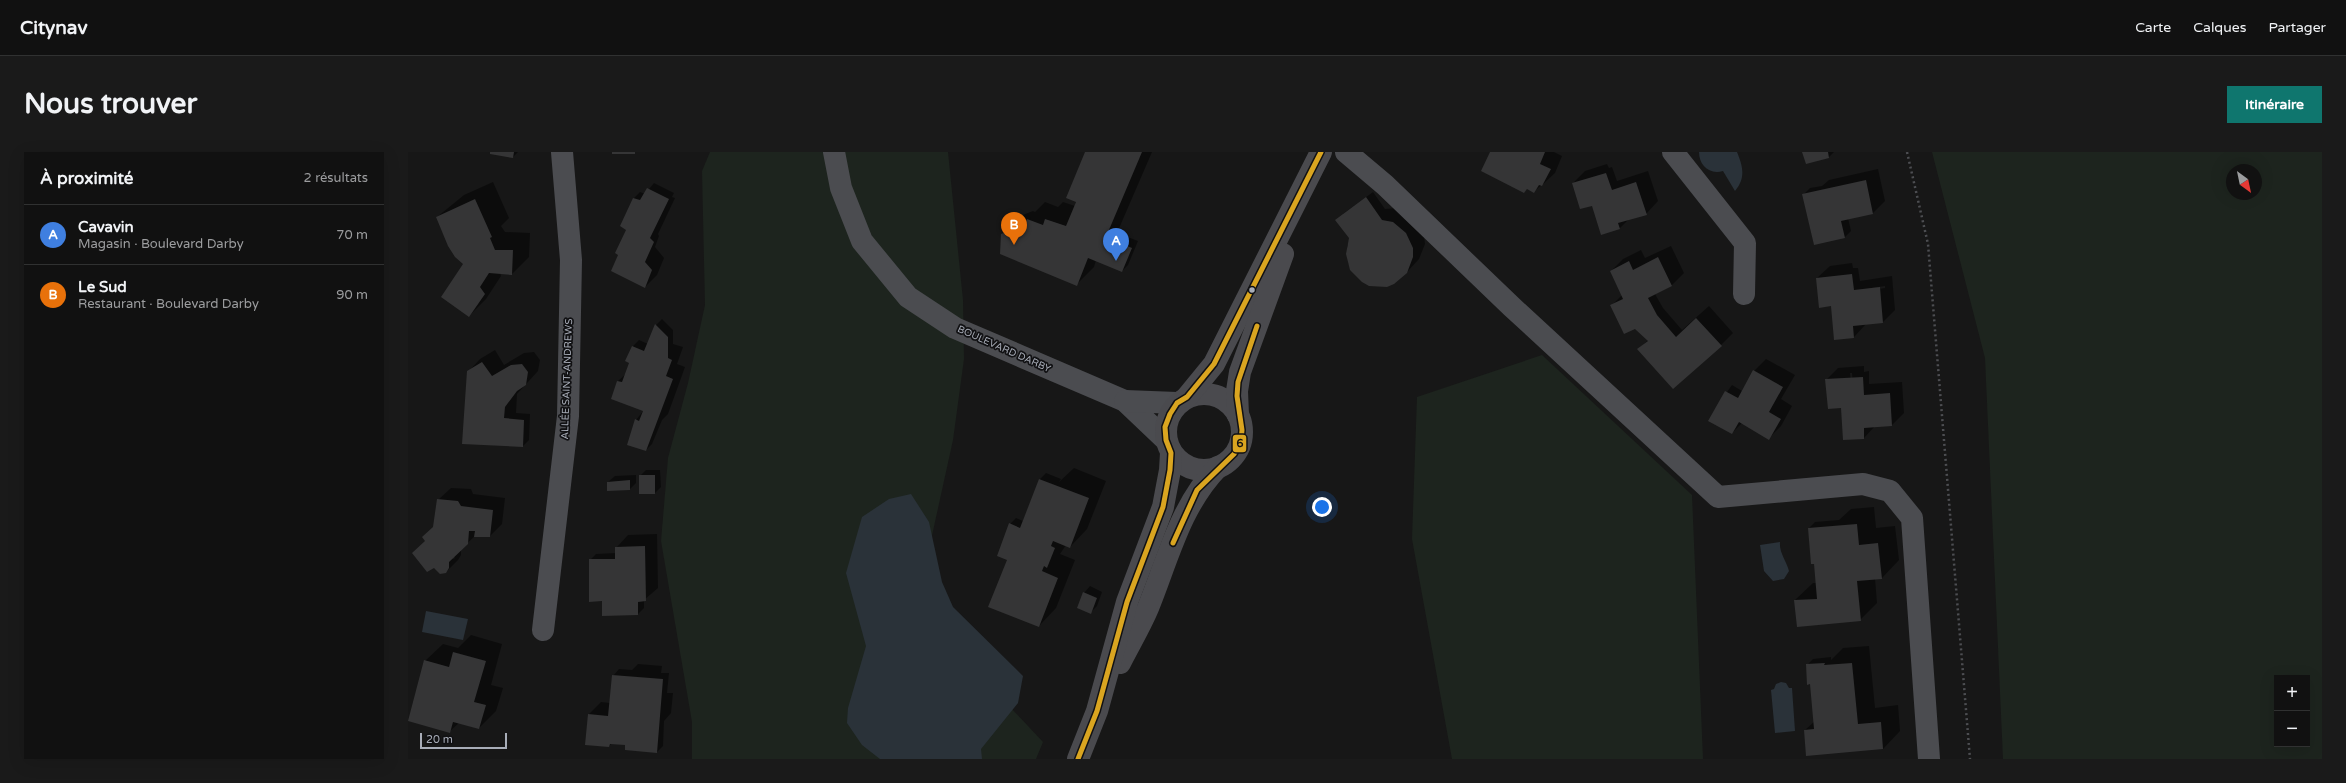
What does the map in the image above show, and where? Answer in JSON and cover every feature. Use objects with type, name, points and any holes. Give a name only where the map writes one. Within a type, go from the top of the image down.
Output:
[{"type":"main road","points":[[1097,710],[1127,602],[1162,507],[1170,470],[1165,427],[1170,414],[1214,364],[1319,157]]},
{"type":"main road","points":[[1238,415],[1237,391],[1240,372],[1319,157]]},
{"type":"main road","points":[[1168,446],[1180,462],[1192,468],[1205,470],[1218,467],[1229,461],[1237,451],[1242,440],[1242,427],[1238,415],[1232,405],[1217,396],[1199,393],[1182,400]]},
{"type":"main road","points":[[1078,759],[1097,710],[1147,610],[1186,509],[1202,484],[1218,467]]},
{"type":"street","name":"ALLÉE SAINT-ANDREWS","points":[[543,630],[568,416],[571,260],[562,152]]},
{"type":"street","name":"BOULEVARD DARBY","points":[[834,152],[841,188],[862,241],[908,297],[955,328],[1125,402],[1168,446]]},
{"type":"street","points":[[1346,152],[1385,185],[1512,307],[1718,497],[1863,484],[1890,491],[1912,518],[1929,759]]},
{"type":"street","points":[[1673,152],[1745,243],[1744,294]]},
{"type":"street","name":"BOULEVARD DARBY","points":[[1125,402],[1182,400]]},
{"type":"path","points":[[1907,152],[1928,244],[1970,759]]},
{"type":"shaded area","points":[[710,152],[948,152],[963,300],[964,359],[953,440],[924,572],[948,641],[1043,742],[1036,759],[692,759],[692,722],[661,541],[668,458],[688,383],[705,305],[702,171]]},
{"type":"shaded area","points":[[1699,152],[1737,152],[1742,168],[1742,177],[1741,182],[1735,191],[1723,171],[1713,172],[1703,165],[1699,157]]},
{"type":"shaded area","points":[[1932,152],[2322,152],[2322,759],[2003,759],[1985,358]]},
{"type":"shaded area","points":[[1542,355],[1692,495],[1703,759],[1452,759],[1412,539],[1417,397]]},
{"type":"shaded area","points":[[911,494],[929,522],[942,582],[953,607],[1023,676],[1018,703],[981,749],[982,759],[880,759],[862,745],[847,723],[848,708],[866,646],[846,573],[862,517],[889,499]]},
{"type":"shaded area","points":[[1780,542],[1782,553],[1789,571],[1784,579],[1773,581],[1764,571],[1760,545]]},
{"type":"shaded area","points":[[426,611],[468,619],[463,640],[422,632]]},
{"type":"shaded area","points":[[1781,682],[1786,683],[1789,688],[1792,688],[1795,731],[1775,733],[1771,690],[1774,689],[1776,684]]},
{"type":"building","points":[[490,152],[514,152],[513,158],[490,154]]},
{"type":"building","points":[[612,152],[635,152],[635,154],[612,154]]},
{"type":"building","points":[[1085,152],[1142,152],[1106,237],[1132,248],[1122,272],[1088,258],[1077,286],[1000,254],[1001,234],[1015,228],[1022,232],[1027,219],[1043,225],[1045,219],[1066,226],[1076,202],[1066,198]]},
{"type":"building","points":[[1490,152],[1545,152],[1540,164],[1551,169],[1542,186],[1539,185],[1534,193],[1527,189],[1524,193],[1481,171]]},
{"type":"building","points":[[1802,152],[1828,152],[1829,158],[1806,164]]},
{"type":"building","points":[[1606,173],[1612,190],[1636,182],[1647,215],[1618,223],[1620,229],[1601,235],[1592,206],[1580,209],[1572,183]]},
{"type":"building","points":[[1866,180],[1873,214],[1841,221],[1845,238],[1814,245],[1802,194]]},
{"type":"building","points":[[647,188],[669,199],[650,238],[654,242],[645,262],[652,270],[645,288],[611,271],[618,255],[615,253],[626,230],[620,226],[633,198],[640,200]]},
{"type":"building","points":[[1366,197],[1382,220],[1393,222],[1406,233],[1413,248],[1413,257],[1407,273],[1394,284],[1387,287],[1369,286],[1362,282],[1350,270],[1346,254],[1349,238],[1335,220]]},
{"type":"building","points":[[475,199],[492,237],[490,238],[495,250],[513,250],[512,275],[489,273],[480,287],[485,294],[469,317],[441,297],[463,264],[455,257],[448,246],[436,217]]},
{"type":"building","points":[[1658,257],[1672,286],[1648,298],[1657,315],[1676,337],[1696,318],[1722,346],[1673,389],[1637,349],[1648,341],[1635,329],[1624,334],[1610,305],[1623,299],[1610,271],[1629,261],[1633,270]]},
{"type":"building","points":[[1852,274],[1854,290],[1880,287],[1883,323],[1853,326],[1854,338],[1834,340],[1831,306],[1819,308],[1816,278]]},
{"type":"building","points":[[655,324],[668,337],[668,358],[672,360],[666,376],[673,379],[646,451],[627,445],[635,419],[639,421],[643,411],[611,399],[617,381],[622,382],[629,363],[625,361],[632,346],[644,351]]},
{"type":"building","points":[[482,362],[492,376],[511,365],[522,364],[528,372],[526,385],[517,391],[505,407],[504,418],[524,420],[523,447],[462,444],[467,371]]},
{"type":"building","points":[[1753,370],[1783,387],[1769,412],[1781,419],[1769,440],[1739,422],[1732,434],[1708,421],[1725,391],[1738,398]]},
{"type":"building","points":[[1863,377],[1864,395],[1890,393],[1892,426],[1864,428],[1864,439],[1843,440],[1841,408],[1828,409],[1825,379]]},
{"type":"building","points":[[639,475],[655,475],[655,494],[639,494]]},
{"type":"building","points":[[1039,479],[1089,498],[1070,548],[1053,541],[1051,546],[1055,548],[1047,568],[1044,566],[1042,571],[1058,578],[1039,627],[988,607],[1007,560],[997,556],[1009,523],[1020,528]]},
{"type":"building","points":[[630,480],[630,490],[607,491],[607,482]]},
{"type":"building","points":[[437,499],[458,501],[461,506],[493,510],[490,537],[474,537],[475,531],[469,531],[468,544],[449,562],[449,568],[446,573],[440,574],[434,568],[427,572],[412,553],[425,541],[422,537],[433,527]]},
{"type":"building","points":[[1857,524],[1859,545],[1878,543],[1882,579],[1857,581],[1861,621],[1797,627],[1794,600],[1817,599],[1814,564],[1811,564],[1808,528]]},
{"type":"building","points":[[645,546],[646,601],[638,602],[638,615],[602,616],[602,601],[589,602],[589,559],[615,559],[615,547]]},
{"type":"building","points":[[1083,592],[1097,598],[1091,614],[1077,608]]},
{"type":"building","points":[[453,652],[486,661],[474,702],[486,705],[479,729],[453,722],[450,733],[408,721],[424,660],[449,667]]},
{"type":"building","points":[[1825,663],[1824,665],[1852,663],[1858,724],[1881,722],[1883,749],[1806,756],[1804,730],[1814,729],[1810,684],[1807,685],[1806,664]]},
{"type":"building","points":[[612,675],[663,679],[657,753],[625,750],[625,745],[610,744],[609,747],[585,745],[588,714],[608,716]]},
{"type":"transit line","name":"6","points":[[1078,759],[1097,711],[1127,602],[1163,507],[1170,470],[1171,453],[1166,440],[1165,427],[1170,414],[1177,403],[1187,397],[1214,364],[1321,152]]},
{"type":"transit line","name":"6","points":[[1173,543],[1197,490],[1234,454],[1241,441],[1242,430],[1237,396],[1238,382],[1257,326]]},
{"type":"place","name":"Le Sud","points":[[1014,245]]},
{"type":"place","name":"Cavavin","points":[[1116,261]]}]
